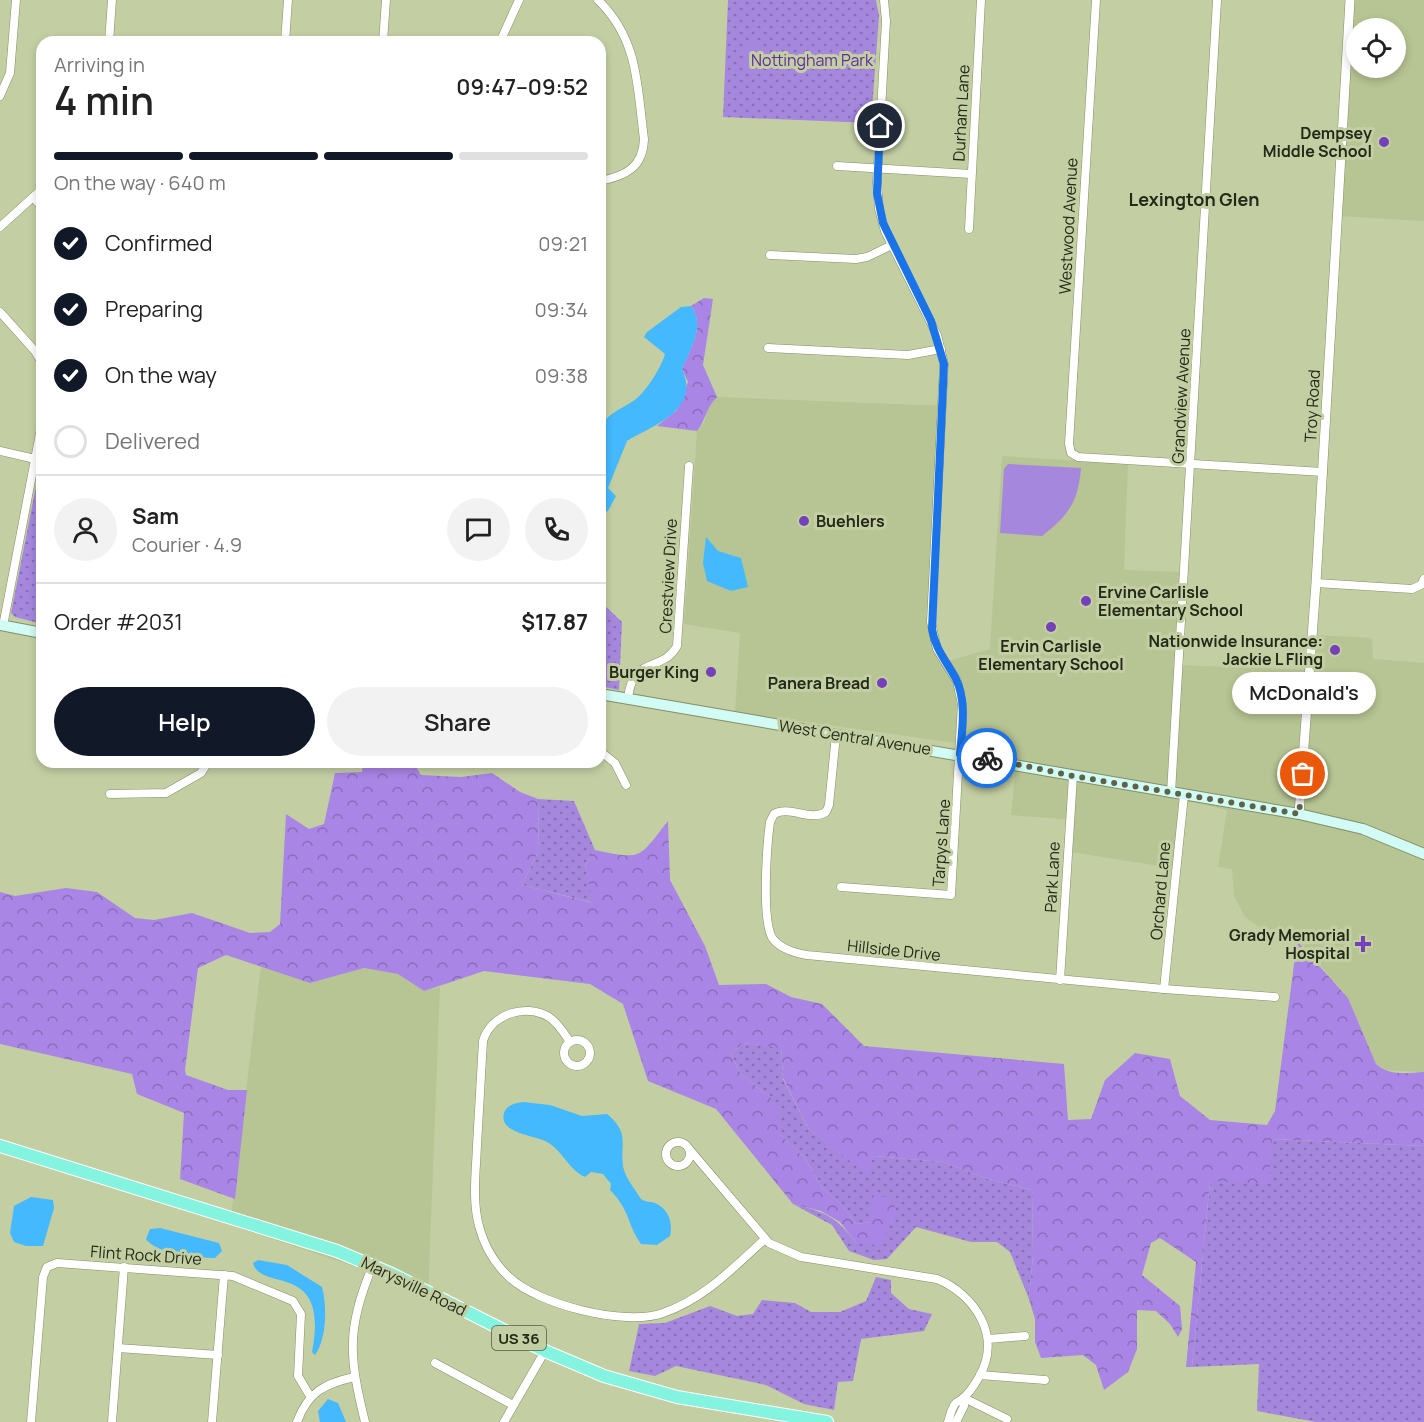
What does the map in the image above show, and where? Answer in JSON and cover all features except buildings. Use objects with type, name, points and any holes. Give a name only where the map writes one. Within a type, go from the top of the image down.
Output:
[{"type":"highway","name":"Marysville Road","points":[[0,1146],[288,1234],[373,1265],[586,1370],[650,1391],[820,1421]]},
{"type":"main road","points":[[2,626],[36,632]]},
{"type":"main road","name":"West Central Avenue","points":[[606,695],[1299,814],[1363,829],[1424,854]]},
{"type":"street","points":[[0,96],[10,73],[16,0]]},
{"type":"street","points":[[109,36],[112,0]]},
{"type":"street","points":[[285,36],[287,0]]},
{"type":"street","points":[[383,36],[386,0]]},
{"type":"street","points":[[503,36],[519,0]]},
{"type":"street","points":[[598,0],[618,22],[630,44],[644,139],[642,153],[635,166],[623,175],[606,179]]},
{"type":"street","points":[[884,0],[886,21],[878,168],[879,209],[892,245],[931,321],[941,349],[945,382],[932,629],[937,649],[957,681],[962,696],[960,754]]},
{"type":"street","name":"Durham Lane","points":[[969,229],[981,0]]},
{"type":"street","name":"Westwood Avenue","points":[[1096,0],[1069,444],[1071,453],[1078,457],[1191,463]]},
{"type":"street","name":"Grandview Avenue","points":[[1171,793],[1217,0]]},
{"type":"street","name":"Troy Road","points":[[1299,814],[1323,472],[1350,0]]},
{"type":"street","points":[[837,166],[971,174]]},
{"type":"street","points":[[0,227],[36,194]]},
{"type":"street","points":[[33,197],[36,200]]},
{"type":"street","points":[[770,255],[856,259],[867,257],[892,245]]},
{"type":"street","points":[[0,312],[36,353]]},
{"type":"street","points":[[768,348],[908,355],[941,349]]},
{"type":"street","points":[[0,451],[35,459]]},
{"type":"street","points":[[2,626],[36,454]]},
{"type":"street","points":[[1191,463],[1323,472]]},
{"type":"street","name":"Crestview Drive","points":[[628,698],[629,684],[636,674],[670,654],[677,646],[689,466]]},
{"type":"street","points":[[1316,583],[1412,589],[1421,585],[1424,579]]},
{"type":"street","name":"Hillside Drive","points":[[836,735],[830,805],[826,812],[815,816],[782,811],[774,814],[770,822],[766,921],[777,943],[795,953],[807,955],[1060,980],[1275,997]]},
{"type":"street","name":"Tarpys Lane","points":[[841,887],[951,895],[960,754]]},
{"type":"street","points":[[606,756],[615,763],[626,785]]},
{"type":"street","points":[[110,794],[166,793],[201,773],[204,768]]},
{"type":"street","name":"Park Lane","points":[[1060,980],[1073,776]]},
{"type":"street","name":"Orchard Lane","points":[[1164,989],[1184,795]]},
{"type":"street","points":[[570,1042],[550,1018],[531,1012],[515,1013],[499,1018],[486,1031],[483,1041],[474,1195],[485,1244],[509,1277],[525,1289],[569,1306],[616,1316],[652,1317],[700,1294],[765,1239]]},
{"type":"street","points":[[690,1150],[765,1239],[784,1252],[801,1257],[937,1278],[956,1287],[971,1300],[983,1318],[988,1340],[980,1375],[964,1398],[955,1403],[948,1422]]},
{"type":"street","name":"Flint Rock Drive","points":[[31,1422],[44,1272],[57,1263],[243,1278],[297,1304],[301,1314],[298,1376],[304,1390],[310,1396]]},
{"type":"street","points":[[365,1422],[354,1377],[353,1325],[361,1293],[373,1265]]},
{"type":"street","points":[[112,1422],[124,1267]]},
{"type":"street","points":[[212,1422],[224,1275]]},
{"type":"street","points":[[988,1340],[1025,1336]]},
{"type":"street","points":[[118,1348],[218,1355]]},
{"type":"street","points":[[504,1422],[545,1351]]},
{"type":"street","points":[[435,1363],[513,1405]]},
{"type":"street","points":[[980,1375],[1045,1380]]},
{"type":"street","points":[[297,1422],[310,1396],[324,1385],[354,1377]]},
{"type":"street","points":[[964,1398],[1007,1419]]},
{"type":"street","points":[[956,1422],[964,1406],[964,1398]]},
{"type":"shaded area","name":"Dempsey Middle School","points":[[1352,0],[1424,0],[1424,221],[1339,216],[1347,78],[1406,78],[1406,18],[1351,18]]},
{"type":"shaded area","points":[[717,397],[946,406],[934,622],[937,641],[948,661],[990,649],[1002,456],[1128,464],[1124,570],[1182,572],[1176,665],[1314,670],[1316,635],[1372,638],[1373,659],[1424,663],[1424,1072],[1382,1070],[1376,1064],[1348,998],[1305,947],[1292,938],[1269,934],[1245,917],[1234,896],[1232,869],[1218,867],[1227,810],[1186,801],[1178,869],[1071,852],[1073,820],[1011,815],[1017,755],[984,747],[735,712],[740,633],[684,624],[697,431],[704,423],[709,405]]},
{"type":"shaded area","points":[[261,966],[310,983],[364,968],[398,974],[424,991],[440,987],[428,1298],[383,1276],[230,1225]]},
{"type":"green space","name":"Nottingham Park","points":[[728,0],[876,0],[879,16],[871,123],[723,117]]},
{"type":"green space","points":[[745,40],[761,41],[760,71],[743,70]]},
{"type":"green space","points":[[704,298],[713,299],[703,365],[717,397],[710,405],[697,431],[657,426],[677,410],[688,382],[682,369],[697,329],[697,321],[691,306]]},
{"type":"green space","points":[[1008,464],[1081,468],[1080,480],[1070,507],[1059,521],[1042,536],[1000,533],[1004,469]]},
{"type":"green space","points":[[36,486],[36,622],[15,617],[11,613]]},
{"type":"green space","points":[[606,607],[622,622],[619,690],[606,687]]},
{"type":"green space","points":[[362,768],[417,768],[421,775],[461,777],[492,773],[520,792],[538,799],[539,850],[522,885],[593,903],[585,865],[595,850],[622,855],[638,854],[651,843],[668,821],[670,880],[705,946],[719,985],[766,984],[791,997],[822,1004],[864,1046],[1064,1064],[1068,1120],[1091,1119],[1105,1080],[1135,1053],[1170,1059],[1180,1096],[1210,1120],[1267,1125],[1275,1111],[1297,941],[1348,998],[1376,1064],[1392,1072],[1424,1072],[1424,1146],[1272,1139],[1269,1184],[1210,1181],[1192,1367],[1186,1367],[1196,1262],[1160,1238],[1151,1243],[1142,1275],[1180,1306],[1182,1329],[1178,1337],[1170,1324],[1156,1311],[1137,1310],[1137,1349],[1128,1372],[1104,1390],[1096,1365],[1083,1355],[1041,1358],[1035,1342],[1035,1319],[1029,1299],[1033,1255],[1032,1190],[985,1178],[943,1162],[874,1156],[866,1174],[808,1128],[783,1078],[781,1048],[743,1043],[731,1054],[741,1074],[769,1096],[780,1111],[781,1135],[805,1158],[822,1188],[841,1204],[856,1224],[870,1222],[873,1195],[889,1197],[898,1212],[879,1245],[856,1243],[840,1222],[821,1211],[793,1204],[716,1109],[648,1081],[623,1004],[590,984],[484,971],[424,991],[398,974],[364,968],[310,983],[226,955],[198,968],[186,1075],[228,1090],[247,1090],[235,1199],[180,1179],[184,1113],[137,1094],[132,1074],[0,1044],[0,892],[15,896],[66,888],[97,892],[135,918],[154,920],[192,913],[250,933],[270,932],[280,924],[286,814],[309,829],[324,824],[335,773],[362,772]]},
{"type":"green space","points":[[538,799],[574,801],[595,850],[585,865],[594,903],[522,885],[539,850]]},
{"type":"green space","points":[[743,1043],[781,1047],[783,1079],[808,1128],[866,1173],[874,1156],[943,1162],[985,1178],[1032,1190],[1033,1255],[1029,1299],[1010,1252],[997,1242],[971,1242],[916,1227],[887,1259],[874,1260],[849,1251],[832,1225],[793,1204],[829,1216],[856,1243],[870,1222],[856,1224],[841,1204],[822,1188],[805,1158],[781,1135],[769,1096],[741,1074],[731,1054]]},
{"type":"green space","points":[[1272,1139],[1424,1146],[1424,1422],[1316,1422],[1257,1411],[1259,1364],[1192,1367],[1210,1181]]},
{"type":"green space","points":[[876,1277],[891,1280],[891,1293],[909,1309],[932,1314],[924,1331],[861,1339],[853,1381],[838,1382],[834,1410],[804,1404],[766,1385],[676,1366],[655,1376],[629,1371],[639,1324],[665,1323],[710,1306],[737,1316],[753,1314],[762,1300],[795,1303],[811,1312],[840,1312],[866,1301]]},
{"type":"water","points":[[691,306],[697,321],[695,338],[682,369],[686,383],[685,395],[680,406],[672,414],[627,441],[608,488],[616,496],[606,512],[606,419],[636,399],[649,385],[665,354],[644,337],[647,332],[681,307]]},
{"type":"water","points":[[706,537],[718,551],[741,558],[748,587],[731,591],[707,581],[703,563]]},
{"type":"water","points":[[523,1102],[550,1105],[582,1116],[607,1114],[619,1127],[623,1138],[622,1158],[628,1179],[641,1199],[655,1203],[667,1213],[671,1226],[670,1236],[657,1245],[641,1244],[621,1204],[610,1190],[611,1184],[603,1174],[591,1172],[585,1177],[579,1174],[552,1145],[512,1130],[504,1120],[505,1110]]},
{"type":"water","points":[[31,1197],[53,1200],[54,1208],[43,1246],[26,1246],[14,1242],[10,1233],[14,1206]]},
{"type":"water","points":[[160,1228],[219,1243],[222,1251],[215,1258],[168,1252],[146,1239],[150,1229]]},
{"type":"water","points":[[258,1260],[287,1265],[322,1287],[325,1322],[322,1340],[315,1355],[312,1352],[315,1323],[312,1304],[303,1291],[292,1284],[259,1272],[253,1263]]},
{"type":"water","points":[[328,1399],[338,1403],[346,1422],[320,1422],[318,1411]]},
{"type":"way so far","points":[[987,758],[1073,776],[1299,814],[1303,774]]},
{"type":"place","name":"Dempsey Middle School","points":[[1384,142]]},
{"type":"place","name":"Buehlers","points":[[804,521]]},
{"type":"place","name":"Ervine Carlisle Elementary School","points":[[1086,601]]},
{"type":"place","name":"Ervin Carlisle Elementary School","points":[[1051,627]]},
{"type":"place","name":"Nationwide Insurance: Jackie L Fling","points":[[1335,650]]},
{"type":"place","name":"Burger King","points":[[711,672]]},
{"type":"place","name":"Panera Bread","points":[[882,683]]},
{"type":"place","name":"McDonald's","points":[[1303,774]]},
{"type":"place","name":"Grady Memorial Hospital","points":[[1363,944]]},
{"type":"district","name":"Lexington Glen","points":[[1194,199]]},
{"type":"route","points":[[880,126],[877,182],[879,209],[885,231],[937,335],[944,364],[945,382],[931,622],[933,639],[957,681],[962,696],[960,754],[987,758]]}]
